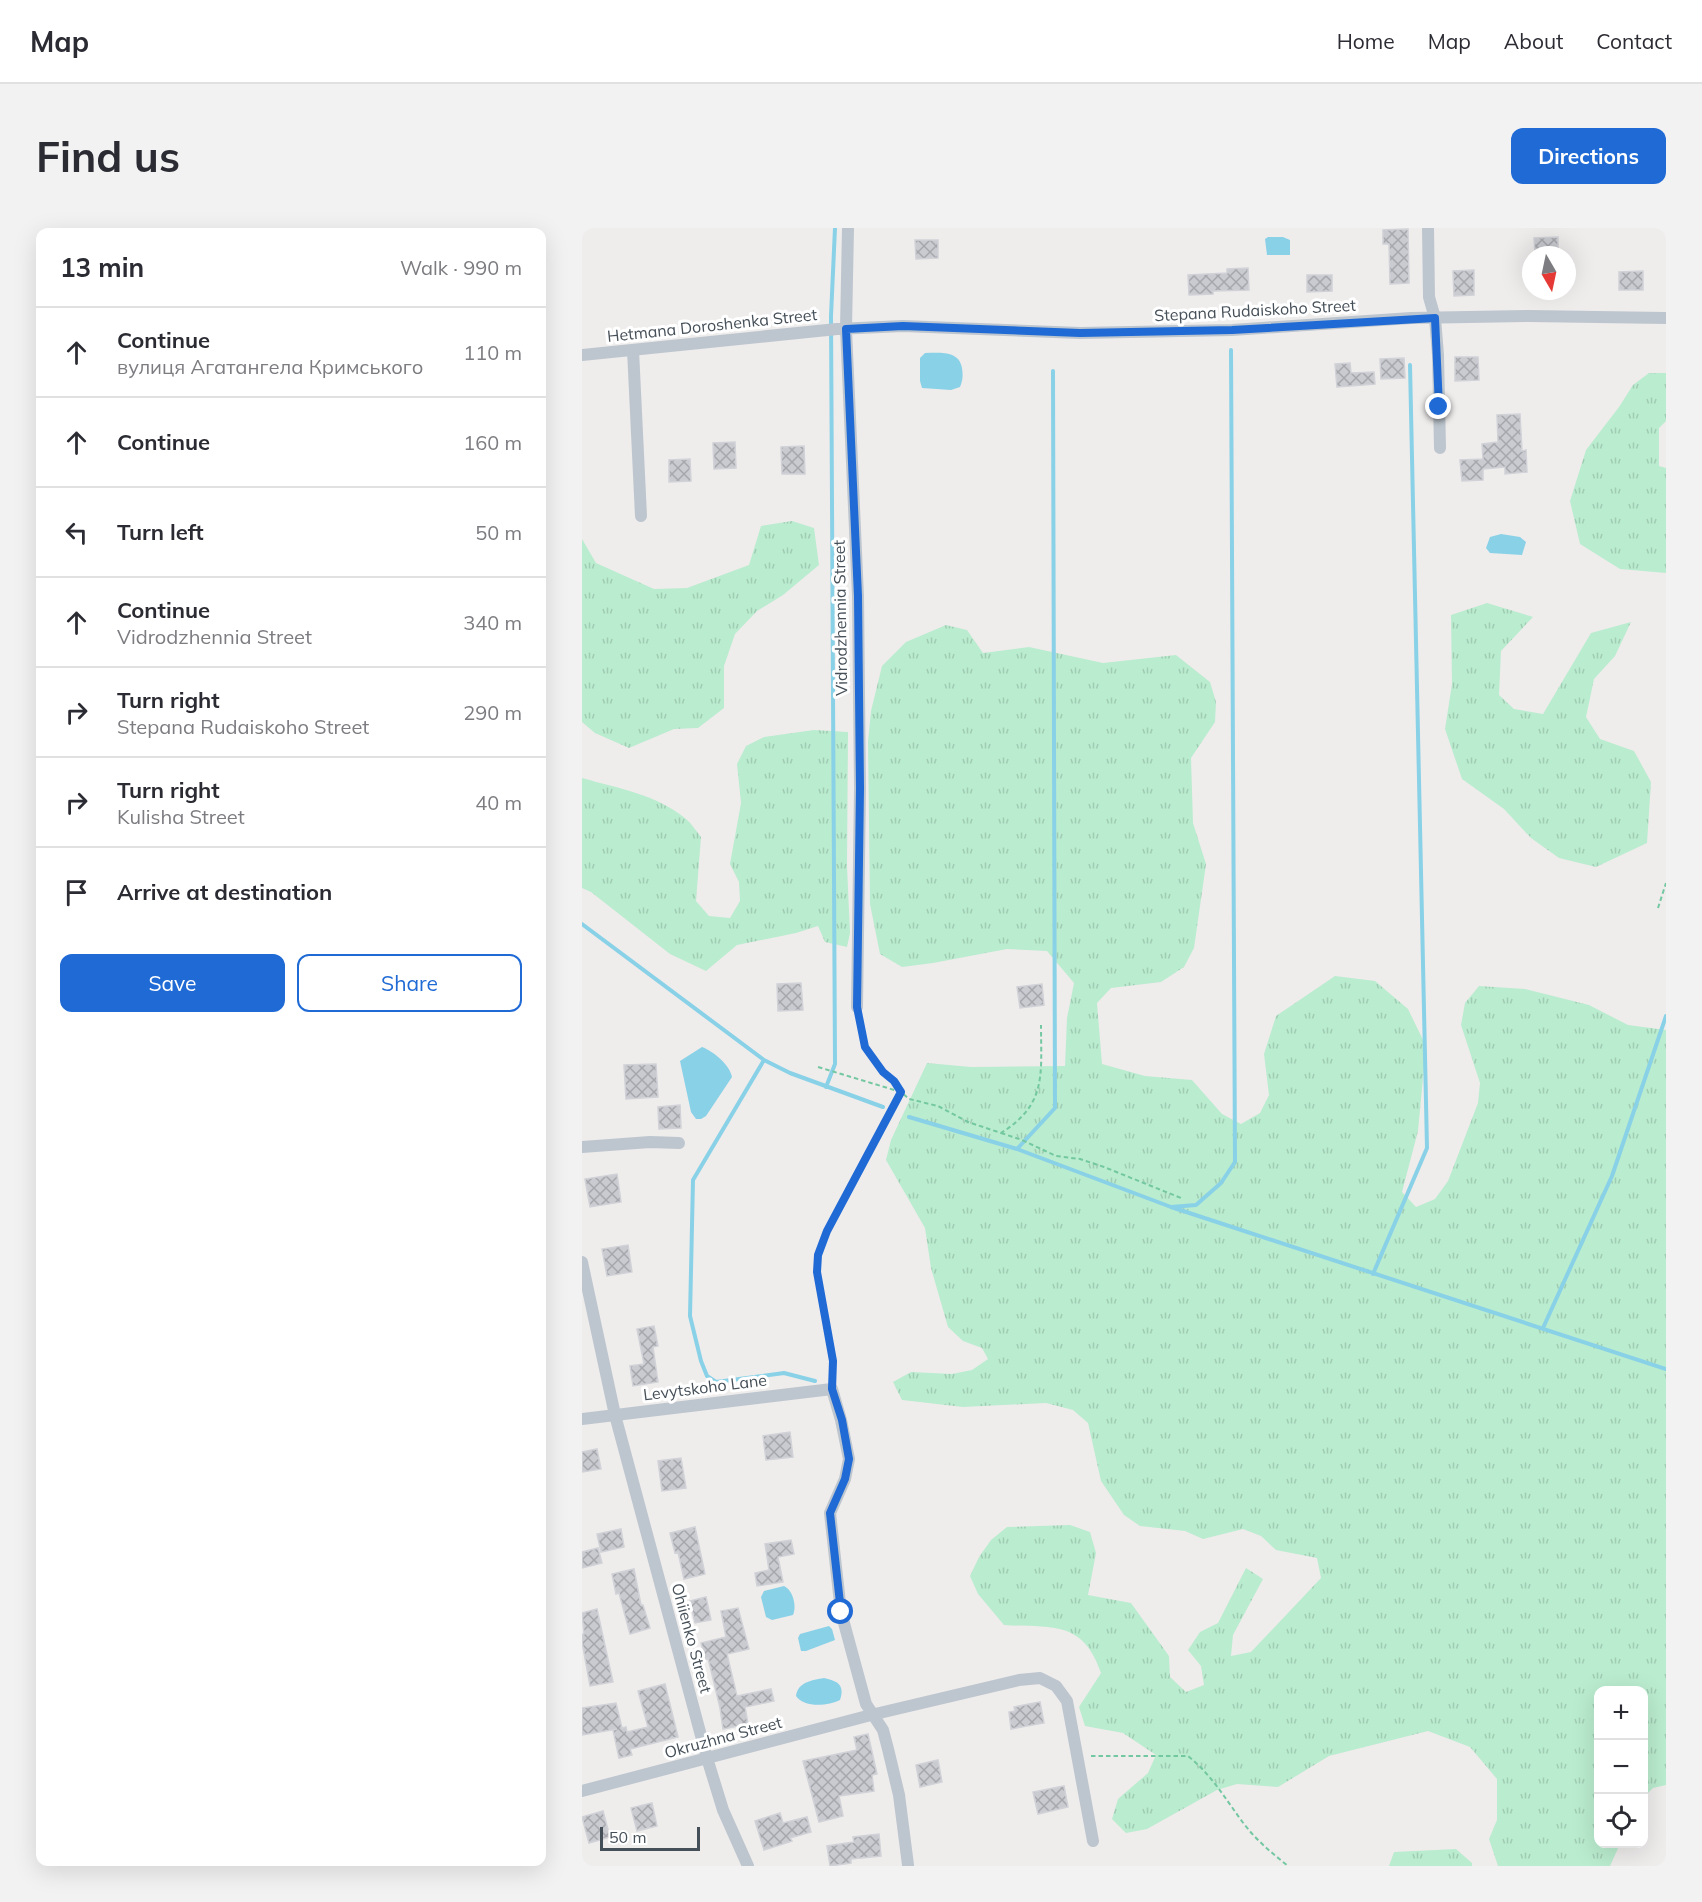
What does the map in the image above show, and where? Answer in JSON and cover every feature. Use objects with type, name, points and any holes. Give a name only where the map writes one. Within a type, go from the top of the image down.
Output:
[{"type":"street","name":"Vidrodzhennia Street","points":[[848,228],[836,329],[858,596],[860,788],[857,1007]]},
{"type":"street","points":[[1428,228],[1429,297],[1435,318],[1438,355],[1440,448]]},
{"type":"street","name":"Stepana Rudaiskoho Street","points":[[836,329],[903,326],[1080,333],[1232,330],[1435,318],[1666,318]]},
{"type":"street","name":"Hetmana Doroshenka Street","points":[[582,355],[836,329]]},
{"type":"street","points":[[633,350],[641,516]]},
{"type":"street","points":[[582,1147],[650,1142],[679,1143]]},
{"type":"street","name":"Ohiienko Street","points":[[582,1262],[615,1415],[707,1758],[723,1810],[748,1866]]},
{"type":"street","points":[[832,1389],[842,1420],[849,1459],[845,1479],[830,1513],[841,1612],[866,1704],[883,1730],[899,1795],[908,1865]]},
{"type":"street","name":"Levytskoho Lane","points":[[582,1419],[832,1389]]},
{"type":"street","name":"Okruzhna Street","points":[[582,1791],[872,1715],[1040,1677],[1056,1686],[1067,1701],[1077,1752]]},
{"type":"street","points":[[1077,1752],[1093,1840]]},
{"type":"path","points":[[1658,908],[1666,884]]},
{"type":"path","points":[[857,1007],[865,1047],[883,1072],[909,1099],[938,1106],[968,1122],[1022,1140],[1056,1156],[1080,1158],[1180,1198]]},
{"type":"path","points":[[1001,1133],[1019,1122],[1033,1104],[1041,1074],[1041,1025]]},
{"type":"path","points":[[818,1067],[901,1092]]},
{"type":"path","points":[[832,1389],[833,1361],[817,1272],[818,1255],[827,1231],[901,1092]]},
{"type":"path","points":[[1077,1752],[1096,1757],[1188,1756],[1199,1765],[1222,1792],[1263,1847],[1288,1866]]},
{"type":"green space","points":[[1649,373],[1666,373],[1666,421],[1659,428],[1659,466],[1666,468],[1666,573],[1620,569],[1580,544],[1570,501],[1586,450],[1633,385]]},
{"type":"green space","points":[[792,521],[814,528],[819,565],[783,595],[757,611],[735,634],[724,666],[724,708],[698,728],[674,729],[629,748],[595,733],[582,722],[582,539],[596,563],[654,589],[687,588],[749,565],[761,526]]},
{"type":"green space","points":[[1487,603],[1533,617],[1501,651],[1499,695],[1514,709],[1543,714],[1591,633],[1631,622],[1615,656],[1594,679],[1586,717],[1600,739],[1634,751],[1651,782],[1647,843],[1596,867],[1559,858],[1531,838],[1504,809],[1462,779],[1445,729],[1452,684],[1451,615]]},
{"type":"green space","points":[[946,625],[967,630],[983,653],[1029,647],[1103,663],[1176,655],[1210,682],[1216,702],[1215,722],[1191,758],[1193,823],[1206,864],[1194,948],[1184,967],[1161,982],[1111,988],[1097,1003],[1102,1064],[1145,1076],[1192,1080],[1222,1114],[1241,1124],[1260,1113],[1269,1095],[1264,1054],[1276,1016],[1335,976],[1375,981],[1408,1009],[1426,1046],[1418,1131],[1402,1192],[1416,1207],[1435,1199],[1448,1181],[1478,1103],[1480,1083],[1461,1025],[1465,1003],[1479,986],[1525,989],[1589,1005],[1628,1025],[1666,1030],[1666,1785],[1653,1788],[1648,1793],[1648,1686],[1594,1686],[1594,1848],[1618,1848],[1610,1866],[1498,1866],[1489,1839],[1497,1820],[1497,1779],[1470,1747],[1428,1731],[1329,1756],[1278,1787],[1237,1784],[1217,1790],[1147,1829],[1126,1833],[1112,1819],[1118,1799],[1148,1773],[1156,1755],[1123,1733],[1085,1726],[1079,1707],[1101,1673],[1094,1656],[1085,1644],[1075,1635],[1064,1630],[1004,1625],[978,1594],[970,1576],[991,1540],[1007,1527],[1070,1525],[1090,1532],[1096,1553],[1088,1595],[1131,1603],[1169,1656],[1170,1677],[1186,1692],[1204,1685],[1201,1666],[1188,1650],[1200,1632],[1218,1623],[1246,1568],[1263,1579],[1233,1635],[1231,1656],[1251,1652],[1321,1578],[1317,1558],[1276,1550],[1261,1536],[1243,1529],[1203,1539],[1185,1531],[1140,1526],[1124,1515],[1101,1481],[1088,1423],[1073,1410],[1046,1403],[963,1407],[902,1400],[893,1382],[911,1372],[952,1374],[972,1370],[988,1359],[982,1348],[963,1341],[948,1327],[931,1268],[925,1228],[886,1160],[891,1140],[927,1063],[971,1067],[1065,1066],[1067,1018],[1074,983],[1047,951],[1007,949],[902,967],[880,954],[870,904],[868,742],[871,711],[882,666],[906,642]]},
{"type":"green space","points":[[814,730],[848,732],[847,866],[850,933],[847,947],[825,942],[818,926],[737,945],[706,971],[670,954],[591,892],[582,888],[582,778],[650,798],[675,811],[688,821],[701,837],[696,901],[709,916],[730,918],[740,901],[739,882],[730,864],[741,803],[737,764],[746,746],[764,737]]},
{"type":"green space","points":[[1456,1849],[1472,1863],[1472,1866],[1389,1866],[1394,1852]]},
{"type":"water","points":[[1283,237],[1290,240],[1290,255],[1267,255],[1265,239]]},
{"type":"water","points":[[925,353],[942,353],[957,358],[962,371],[960,387],[951,390],[922,388],[920,358]]},
{"type":"water","points":[[1501,534],[1520,537],[1526,542],[1522,555],[1490,553],[1486,548],[1490,537]]},
{"type":"water","points":[[702,1047],[720,1059],[731,1072],[732,1077],[706,1116],[696,1119],[691,1112],[680,1061]]},
{"type":"water","points":[[784,1586],[790,1591],[793,1599],[795,1607],[793,1615],[772,1620],[766,1617],[761,1597],[764,1591]]},
{"type":"water","points":[[829,1626],[835,1640],[801,1651],[798,1638],[800,1634]]},
{"type":"water","points":[[824,1678],[839,1684],[842,1691],[840,1700],[816,1705],[805,1703],[796,1696],[797,1691],[803,1685]]},
{"type":"building","points":[[1408,229],[1409,283],[1390,284],[1389,244],[1383,244],[1383,230]]},
{"type":"building","points":[[1558,237],[1558,246],[1535,246],[1534,238]]},
{"type":"building","points":[[915,240],[938,240],[938,258],[916,259]]},
{"type":"building","points":[[1248,268],[1249,290],[1213,291],[1213,294],[1189,295],[1188,275],[1227,273],[1227,269]]},
{"type":"building","points":[[1474,270],[1474,295],[1454,296],[1453,271]]},
{"type":"building","points":[[1643,271],[1643,290],[1619,290],[1619,272]]},
{"type":"building","points":[[1307,275],[1332,275],[1332,291],[1307,292]]},
{"type":"building","points":[[1455,357],[1478,357],[1479,380],[1455,381]]},
{"type":"building","points":[[1404,358],[1405,378],[1381,379],[1380,359]]},
{"type":"building","points":[[1350,363],[1351,373],[1374,372],[1375,384],[1337,387],[1335,364]]},
{"type":"building","points":[[1520,414],[1522,451],[1526,450],[1527,472],[1505,474],[1505,467],[1483,469],[1483,480],[1462,481],[1460,460],[1483,459],[1482,444],[1498,442],[1497,415]]},
{"type":"building","points":[[735,442],[736,468],[714,469],[713,443]]},
{"type":"building","points":[[804,446],[805,474],[782,474],[781,447]]},
{"type":"building","points":[[690,459],[691,481],[669,482],[669,460]]},
{"type":"building","points":[[801,983],[803,1010],[778,1011],[777,984]]},
{"type":"building","points":[[1042,984],[1044,1005],[1020,1008],[1017,987]]},
{"type":"building","points":[[656,1064],[658,1097],[626,1099],[624,1065]]},
{"type":"building","points":[[680,1105],[681,1128],[659,1129],[658,1107]]},
{"type":"building","points":[[617,1174],[621,1202],[590,1207],[585,1179]]},
{"type":"building","points":[[628,1245],[632,1272],[607,1276],[602,1249]]},
{"type":"building","points":[[654,1326],[658,1346],[653,1347],[658,1382],[633,1386],[630,1366],[644,1364],[637,1329]]},
{"type":"building","points":[[790,1432],[793,1457],[766,1460],[763,1436]]},
{"type":"building","points":[[597,1449],[601,1469],[582,1472],[582,1452]]},
{"type":"building","points":[[681,1458],[686,1488],[662,1491],[658,1461]]},
{"type":"building","points":[[695,1527],[705,1574],[684,1579],[678,1552],[675,1553],[670,1533]]},
{"type":"building","points":[[621,1529],[624,1547],[601,1552],[597,1534]]},
{"type":"building","points":[[791,1540],[794,1554],[778,1557],[783,1582],[757,1586],[755,1573],[769,1570],[765,1544]]},
{"type":"building","points":[[598,1548],[602,1563],[582,1568],[582,1552]]},
{"type":"building","points":[[634,1569],[641,1605],[643,1605],[650,1628],[630,1634],[619,1593],[616,1594],[612,1574]]},
{"type":"building","points":[[706,1597],[711,1620],[695,1623],[690,1601]]},
{"type":"building","points":[[738,1608],[749,1649],[727,1654],[737,1696],[771,1689],[774,1701],[745,1707],[748,1724],[723,1729],[708,1658],[705,1659],[701,1643],[726,1637],[721,1611]]},
{"type":"building","points":[[597,1609],[613,1682],[590,1686],[582,1642],[582,1634],[584,1634],[582,1613]]},
{"type":"building","points":[[665,1684],[678,1737],[630,1749],[632,1755],[619,1758],[613,1730],[617,1729],[582,1735],[582,1708],[616,1703],[622,1728],[626,1727],[627,1732],[648,1727],[638,1691]]},
{"type":"building","points":[[1040,1702],[1044,1723],[1011,1729],[1009,1712],[1015,1711],[1014,1707]]},
{"type":"building","points":[[868,1734],[877,1774],[872,1775],[874,1791],[839,1796],[843,1816],[819,1822],[803,1761],[857,1750],[854,1737]]},
{"type":"building","points":[[938,1760],[942,1782],[920,1787],[916,1765]]},
{"type":"building","points":[[1064,1786],[1068,1807],[1038,1814],[1033,1792]]},
{"type":"building","points":[[652,1803],[657,1826],[637,1831],[631,1808]]},
{"type":"building","points":[[603,1811],[610,1837],[589,1843],[582,1817]]},
{"type":"building","points":[[780,1813],[783,1823],[807,1817],[811,1832],[790,1838],[792,1841],[764,1850],[755,1821]]},
{"type":"building","points":[[879,1834],[881,1856],[851,1859],[851,1863],[830,1866],[827,1846],[854,1842],[853,1837]]},
{"type":"waterway","points":[[826,1087],[835,1064],[831,316],[835,228]]},
{"type":"waterway","points":[[1171,1207],[1196,1205],[1221,1183],[1235,1162],[1231,350]]},
{"type":"waterway","points":[[1373,1274],[1427,1148],[1410,365]]},
{"type":"waterway","points":[[1017,1149],[1055,1108],[1053,371]]},
{"type":"waterway","points":[[582,924],[764,1060],[790,1073],[883,1107]]},
{"type":"waterway","points":[[1543,1328],[1612,1176],[1666,1016]]},
{"type":"waterway","points":[[764,1060],[693,1180],[690,1316],[701,1361],[707,1376],[716,1382],[784,1373],[815,1381]]},
{"type":"waterway","points":[[909,1117],[1017,1149],[1171,1207],[1666,1369]]},
{"type":"route","points":[[841,1612],[830,1513],[845,1479],[849,1459],[842,1420],[832,1389],[833,1361],[817,1272],[818,1255],[827,1231],[901,1092],[865,1047],[857,1007],[860,788],[858,596],[849,436],[846,329],[903,326],[1080,333],[1232,330],[1435,318],[1439,407]]}]
